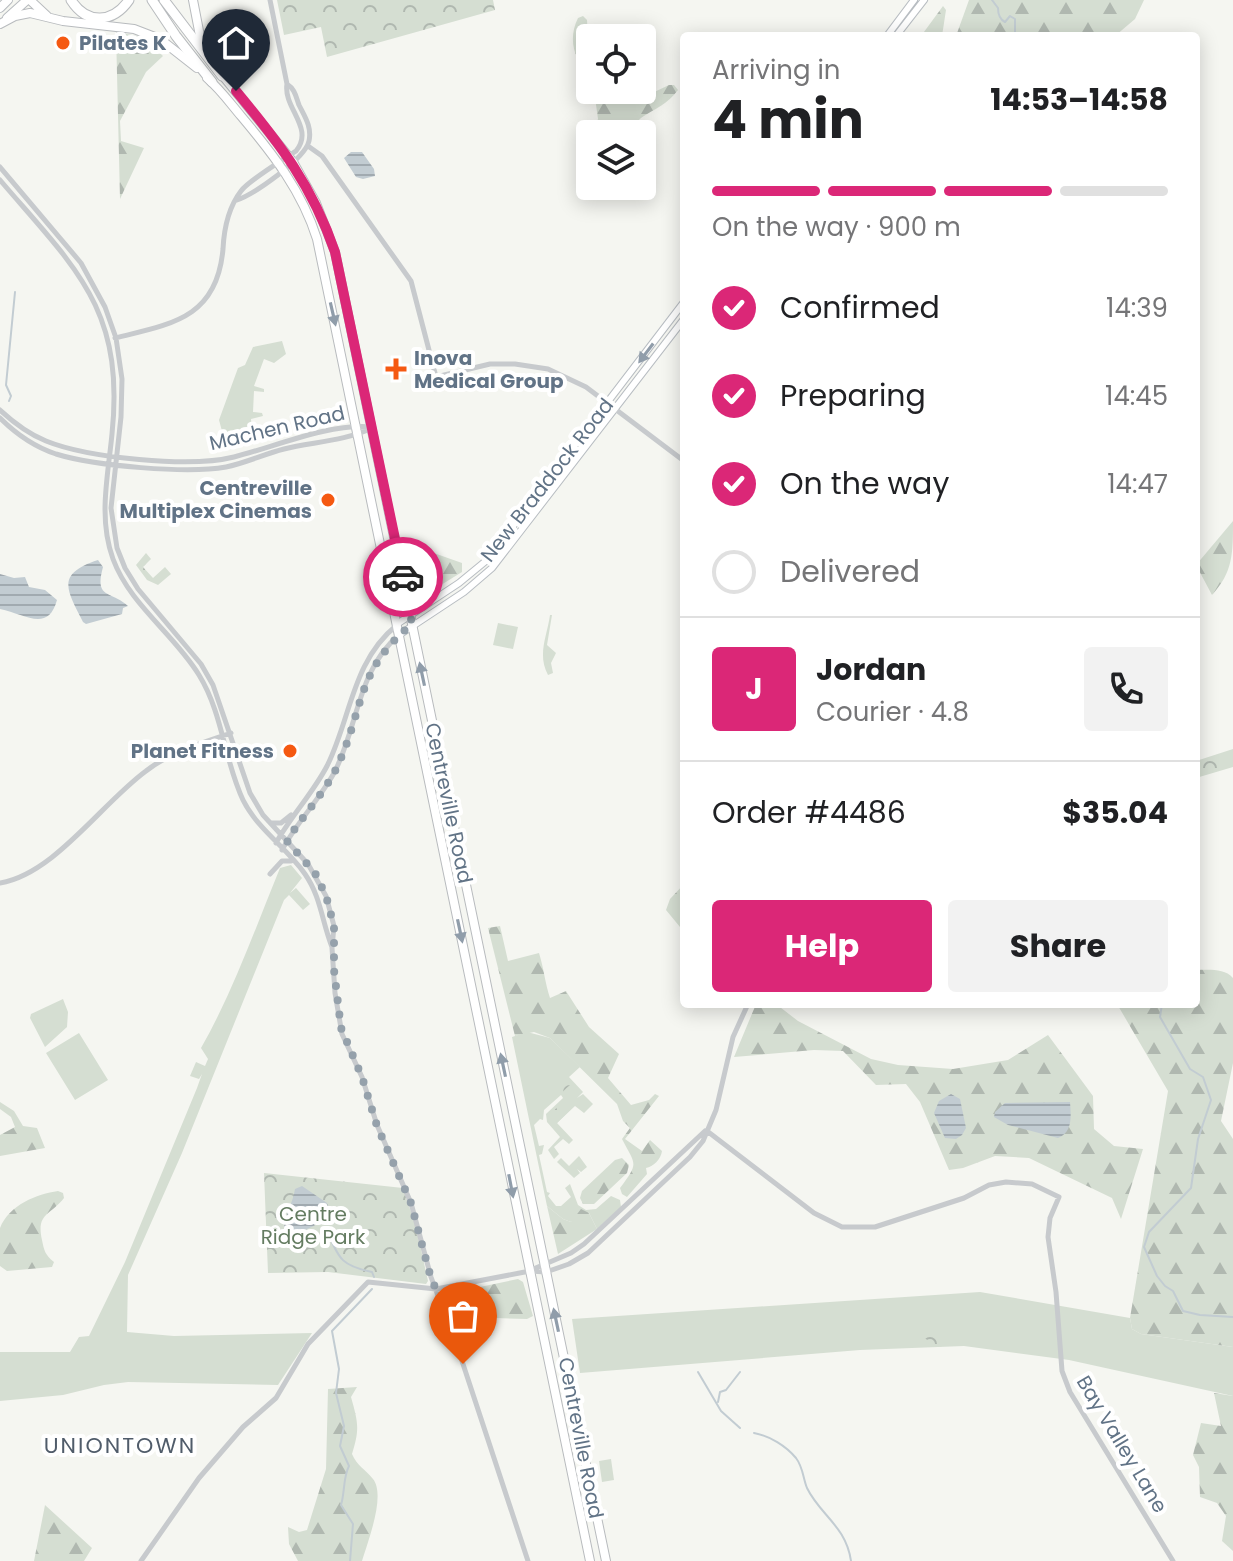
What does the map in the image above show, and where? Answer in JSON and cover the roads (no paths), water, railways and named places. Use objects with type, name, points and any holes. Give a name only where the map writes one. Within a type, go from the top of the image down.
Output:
[{"type":"highway","points":[[71,0],[82,13],[101,19],[115,15],[129,0]]},
{"type":"highway","points":[[152,0],[212,82]]},
{"type":"highway","points":[[164,0],[222,76]]},
{"type":"main road","points":[[0,8],[8,0]]},
{"type":"main road","points":[[0,24],[29,0],[48,16]]},
{"type":"main road","name":"Centreville Road","points":[[193,0],[200,36],[222,76],[290,159],[321,213],[335,252],[606,1561]]},
{"type":"main road","points":[[890,32],[914,0]]},
{"type":"main road","points":[[899,32],[924,0]]},
{"type":"main road","points":[[0,24],[25,14],[48,16]]},
{"type":"main road","name":"Centreville Road","points":[[48,16],[63,21],[148,33],[182,54],[212,82],[282,166],[299,193],[317,239],[590,1561]]},
{"type":"main road","name":"New Braddock Road","points":[[397,624],[459,583],[487,560],[680,307]]},
{"type":"main road","name":"New Braddock Road","points":[[399,635],[464,592],[492,568],[680,324]]},
{"type":"street","points":[[270,0],[286,91],[303,134],[299,148],[290,159]]},
{"type":"street","points":[[112,339],[174,323],[201,305],[214,285],[220,266],[226,220],[240,191],[308,146],[310,133],[307,121],[293,88],[287,84]]},
{"type":"street","points":[[308,146],[322,156],[411,281],[436,377],[490,364],[543,367],[578,382],[680,458]]},
{"type":"street","points":[[0,167],[81,263],[105,307],[112,339],[115,397],[113,455],[104,509],[112,558],[130,592],[195,669],[213,705],[241,796],[255,819],[296,864],[316,893],[332,948]]},
{"type":"street","points":[[0,180],[80,276],[112,339]]},
{"type":"street","name":"Machen Road","points":[[0,410],[45,441],[74,450],[164,461],[233,457],[294,439],[358,430]]},
{"type":"street","name":"Machen Road","points":[[0,418],[33,444],[54,453],[174,470],[226,467],[373,427]]},
{"type":"street","points":[[112,463],[112,520],[117,548],[125,568],[138,589],[201,664],[213,685],[246,784],[268,821],[308,864],[321,883],[334,928],[332,948],[342,1034],[411,1203],[436,1289],[528,1561]]},
{"type":"street","name":"New Braddock Road","points":[[276,843],[319,780],[332,755],[363,666],[376,646],[397,624]]},
{"type":"street","name":"New Braddock Road","points":[[282,850],[334,772],[367,678],[399,635]]},
{"type":"street","points":[[0,883],[20,878],[45,863],[111,800],[157,762],[231,733]]},
{"type":"street","points":[[268,821],[279,824],[298,809]]},
{"type":"street","points":[[270,874],[282,861],[289,860],[296,864]]},
{"type":"street","points":[[141,1561],[199,1478],[243,1427],[276,1398],[306,1347],[368,1282],[436,1289],[569,1264],[588,1253],[703,1141],[716,1110],[733,1037],[746,1008]]},
{"type":"street","name":"Bay Valley Lane","points":[[707,1131],[821,1218],[849,1228],[882,1225],[964,1198],[997,1183],[1026,1183],[1059,1197],[1050,1218],[1048,1237],[1065,1382],[1173,1561]]},
{"type":"waterway","points":[[992,0],[1003,21],[1010,16],[1015,19],[1015,32]]},
{"type":"waterway","points":[[9,401],[11,396],[6,385],[15,292]]},
{"type":"waterway","points":[[1161,1008],[1160,1017],[1190,1069],[1203,1077],[1211,1100],[1198,1139],[1191,1188],[1149,1232],[1144,1247],[1157,1276],[1173,1291],[1183,1311],[1233,1317]]},
{"type":"waterway","points":[[328,1233],[343,1260],[372,1272],[374,1277]]},
{"type":"waterway","points":[[350,1561],[353,1524],[341,1505],[349,1466],[340,1446],[344,1426],[336,1393],[339,1369],[332,1331],[372,1289]]},
{"type":"waterway","points":[[698,1372],[721,1411],[740,1428]]},
{"type":"waterway","points":[[718,1402],[720,1392],[726,1390],[740,1372]]},
{"type":"waterway","points":[[754,1433],[777,1442],[796,1458],[807,1488],[844,1539],[851,1561]]},
{"type":"place","name":"Pilates K","points":[[63,43]]},
{"type":"place","name":"Inova Medical Group","points":[[396,369]]},
{"type":"place","name":"Centreville Multiplex Cinemas","points":[[328,500]]},
{"type":"place","name":"Planet Fitness","points":[[290,751]]},
{"type":"district","name":"UNIONTOWN","points":[[120,1445]]},
{"type":"park label","name":"Centre Ridge Park","points":[[313,1226]]}]
